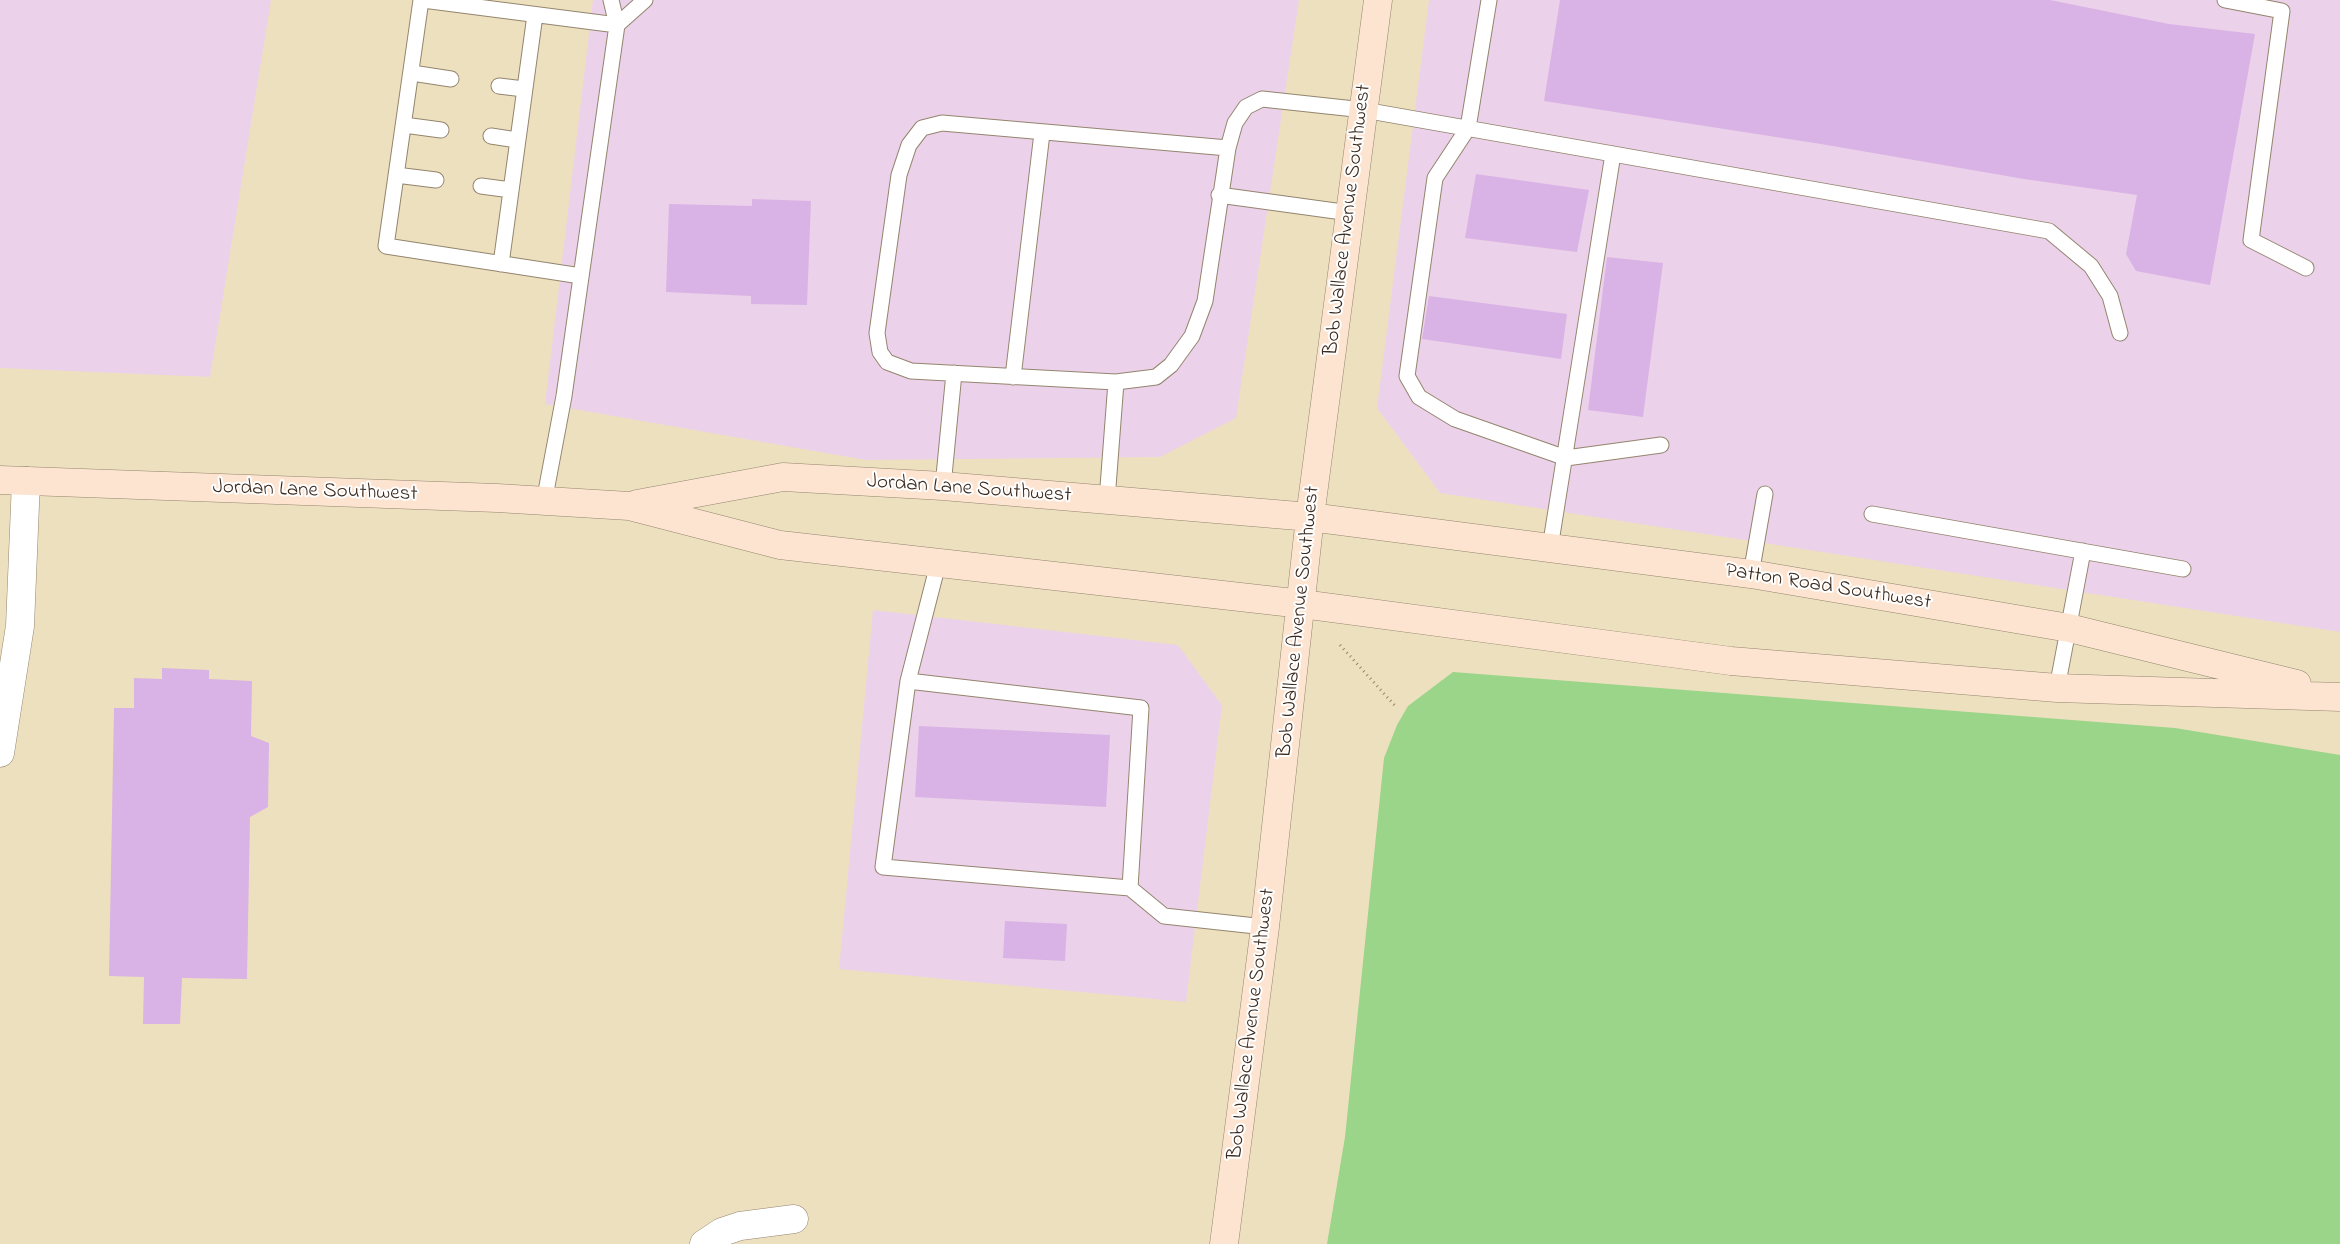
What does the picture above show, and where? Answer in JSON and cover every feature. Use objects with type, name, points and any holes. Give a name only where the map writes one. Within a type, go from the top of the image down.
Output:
[{"type":"main road","name":"Bob Wallace Avenue Southwest","points":[[1224,1244],[1265,927],[1302,604],[1310,517],[1378,0]]},
{"type":"main road","name":"Jordan Lane Southwest","points":[[629,506],[783,477],[943,486],[1310,517]]},
{"type":"main road","name":"Jordan Lane Southwest","points":[[13,480],[497,498],[629,506],[780,545],[1302,604]]},
{"type":"main road","name":"Patton Road Southwest","points":[[1310,517],[1751,574],[2069,628],[2340,696]]},
{"type":"main road","name":"Patton Road Southwest","points":[[1302,604],[1731,661],[2057,688],[2340,696]]},
{"type":"street","points":[[0,753],[20,626],[13,480]]},
{"type":"street","points":[[704,1244],[722,1232],[740,1226],[794,1219]]},
{"type":"lane","points":[[581,276],[386,246],[422,0],[617,25],[645,0]]},
{"type":"lane","points":[[544,502],[564,396],[617,25],[610,0]]},
{"type":"lane","points":[[1489,0],[1468,128],[1435,178],[1407,376],[1419,396],[1455,419],[1566,458],[1661,445]]},
{"type":"lane","points":[[2225,0],[2282,11],[2251,240],[2306,268]]},
{"type":"lane","points":[[501,264],[535,15]]},
{"type":"lane","points":[[412,73],[451,79]]},
{"type":"lane","points":[[499,86],[524,89]]},
{"type":"lane","points":[[1228,148],[1042,134],[942,123],[922,128],[909,145],[899,175],[877,333],[880,352],[887,362],[911,370],[1116,382],[1156,377],[1171,366],[1192,336],[1205,301],[1219,195],[1228,148],[1235,124],[1246,108],[1262,99],[1364,110],[2049,231],[2091,266],[2110,296],[2120,333]]},
{"type":"lane","points":[[404,125],[441,130]]},
{"type":"lane","points":[[1013,377],[1042,134]]},
{"type":"lane","points":[[491,136],[517,140]]},
{"type":"lane","points":[[1550,548],[1566,458],[1613,154]]},
{"type":"lane","points":[[396,174],[436,180]]},
{"type":"lane","points":[[481,186],[511,190]]},
{"type":"lane","points":[[1219,195],[1350,213]]},
{"type":"lane","points":[[943,486],[954,373]]},
{"type":"lane","points":[[1107,500],[1116,382]]},
{"type":"lane","points":[[1751,574],[1764,494]]},
{"type":"lane","points":[[1872,514],[2183,568]]},
{"type":"lane","points":[[2057,688],[2083,550]]},
{"type":"lane","points":[[938,564],[908,681],[883,867],[1130,888],[1164,916],[1265,927]]},
{"type":"lane","points":[[908,681],[1141,708],[1130,888]]},
{"type":"path","points":[[1302,604],[1397,708]]},
{"type":"shaded area","points":[[0,0],[271,0],[210,377],[0,368]]},
{"type":"shaded area","points":[[593,0],[1299,0],[1236,418],[1160,457],[866,460],[545,404]]},
{"type":"shaded area","points":[[1429,0],[2340,0],[2340,632],[1440,493],[1377,408]]},
{"type":"shaded area","points":[[873,610],[1178,645],[1222,705],[1186,1002],[839,969]]},
{"type":"green space","points":[[1453,672],[2175,728],[2340,755],[2340,1244],[1327,1244],[1345,1137],[1384,758],[1397,725],[1408,706]]},
{"type":"building","points":[[1560,0],[2050,0],[2169,24],[2255,34],[2210,285],[2136,271],[2126,254],[2137,195],[2024,179],[1821,144],[1544,101]]},
{"type":"building","points":[[1476,174],[1589,190],[1577,252],[1465,238]]},
{"type":"building","points":[[752,199],[811,201],[807,305],[751,304],[751,296],[666,292],[669,204],[752,206]]},
{"type":"building","points":[[1607,257],[1663,263],[1643,417],[1588,410]]},
{"type":"building","points":[[1429,296],[1567,314],[1561,359],[1422,339]]},
{"type":"building","points":[[162,668],[209,670],[209,679],[252,681],[251,736],[269,743],[268,807],[250,817],[247,979],[182,978],[180,1024],[143,1024],[144,977],[109,976],[114,708],[134,708],[134,678],[162,679]]},
{"type":"building","points":[[919,726],[1110,735],[1106,807],[915,797]]},
{"type":"building","points":[[1005,921],[1067,924],[1065,961],[1003,958]]}]
